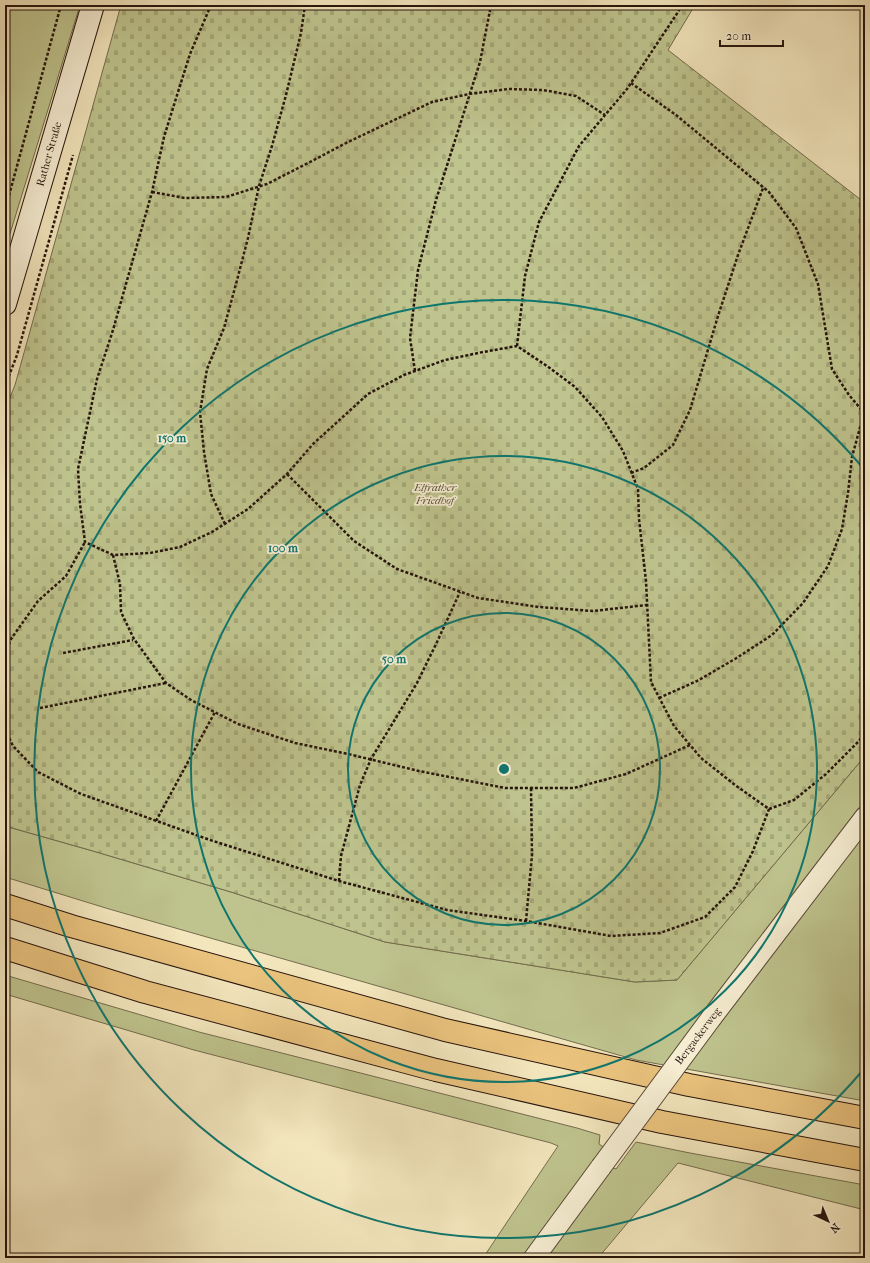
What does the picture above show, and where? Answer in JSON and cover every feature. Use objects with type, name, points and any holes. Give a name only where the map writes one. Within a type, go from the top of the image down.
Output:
[{"type":"highway","points":[[5,905],[71,926],[445,1030],[689,1085],[865,1118]]},
{"type":"highway","points":[[5,948],[145,992],[436,1070],[662,1122],[865,1160]]},
{"type":"main road","name":"Rather Straße","points":[[5,304],[93,5]]},
{"type":"street","name":"Bergackerweg","points":[[534,1258],[712,1017],[865,817]]},
{"type":"path","points":[[5,210],[61,5]]},
{"type":"path","points":[[5,654],[11,639],[38,601],[66,576],[85,542],[80,504],[78,469],[97,379],[113,330],[152,192],[164,137],[190,54],[211,5]]},
{"type":"path","points":[[225,524],[211,494],[204,452],[200,412],[207,369],[224,328],[248,238],[259,186],[286,95],[301,33],[305,5]]},
{"type":"path","points":[[415,372],[410,338],[418,270],[436,200],[480,62],[491,5]]},
{"type":"path","points":[[517,346],[525,276],[539,222],[579,146],[631,83],[682,5]]},
{"type":"path","points":[[631,83],[676,115],[769,192],[796,228],[818,284],[832,369],[849,395],[865,413]]},
{"type":"path","points":[[152,192],[185,198],[226,197],[267,184],[346,143],[432,102],[469,94],[508,89],[543,90],[576,96],[605,115]]},
{"type":"path","points":[[5,386],[17,355],[75,150]]},
{"type":"path","points":[[632,473],[644,468],[673,445],[690,410],[718,316],[738,256],[764,188]]},
{"type":"path","points":[[85,542],[113,555],[150,553],[180,547],[212,532],[248,508],[287,474],[313,444],[368,394],[445,360],[517,346],[547,366],[574,387],[602,417],[624,451],[638,489],[639,519],[646,581],[651,682],[674,726],[690,745],[707,762],[769,809]]},
{"type":"path","points":[[659,698],[697,681],[772,635],[803,603],[828,566],[842,529],[852,457],[865,413],[865,402]]},
{"type":"path","points":[[287,474],[354,541],[397,569],[460,592],[478,598],[540,607],[592,611],[647,605]]},
{"type":"path","points":[[113,555],[120,584],[121,612],[134,640],[166,683],[191,700],[238,724],[295,743],[419,771],[505,788],[574,788],[626,774],[690,745]]},
{"type":"path","points":[[339,881],[341,856],[360,785],[371,759],[416,683],[460,592]]},
{"type":"path","points":[[63,653],[134,640]]},
{"type":"path","points":[[40,708],[166,683]]},
{"type":"path","points":[[156,821],[215,712]]},
{"type":"path","points":[[5,729],[13,746],[38,772],[81,794],[219,843],[339,881],[447,910],[526,921],[611,936],[660,933],[705,917],[735,887],[753,851],[769,809],[794,800],[826,774],[865,733]]},
{"type":"path","points":[[526,921],[532,855],[531,788]]},
{"type":"green space","points":[[5,5],[80,5],[5,250]]},
{"type":"green space","name":"Elfrather Friedhof","points":[[121,5],[695,5],[668,50],[865,203],[865,756],[677,980],[635,982],[385,942],[231,892],[5,826],[5,410],[15,385]]},
{"type":"green space","points":[[865,756],[865,1101],[636,1060],[109,909],[5,877],[5,826],[231,892],[385,942],[635,982],[677,980]]},
{"type":"green space","points":[[5,975],[199,1032],[577,1128],[600,1135],[599,1144],[605,1148],[528,1258],[483,1258],[558,1146],[194,1050],[5,994]]},
{"type":"green space","points":[[636,1142],[865,1185],[865,1210],[678,1163],[598,1258],[544,1258],[611,1167],[616,1169]]}]
